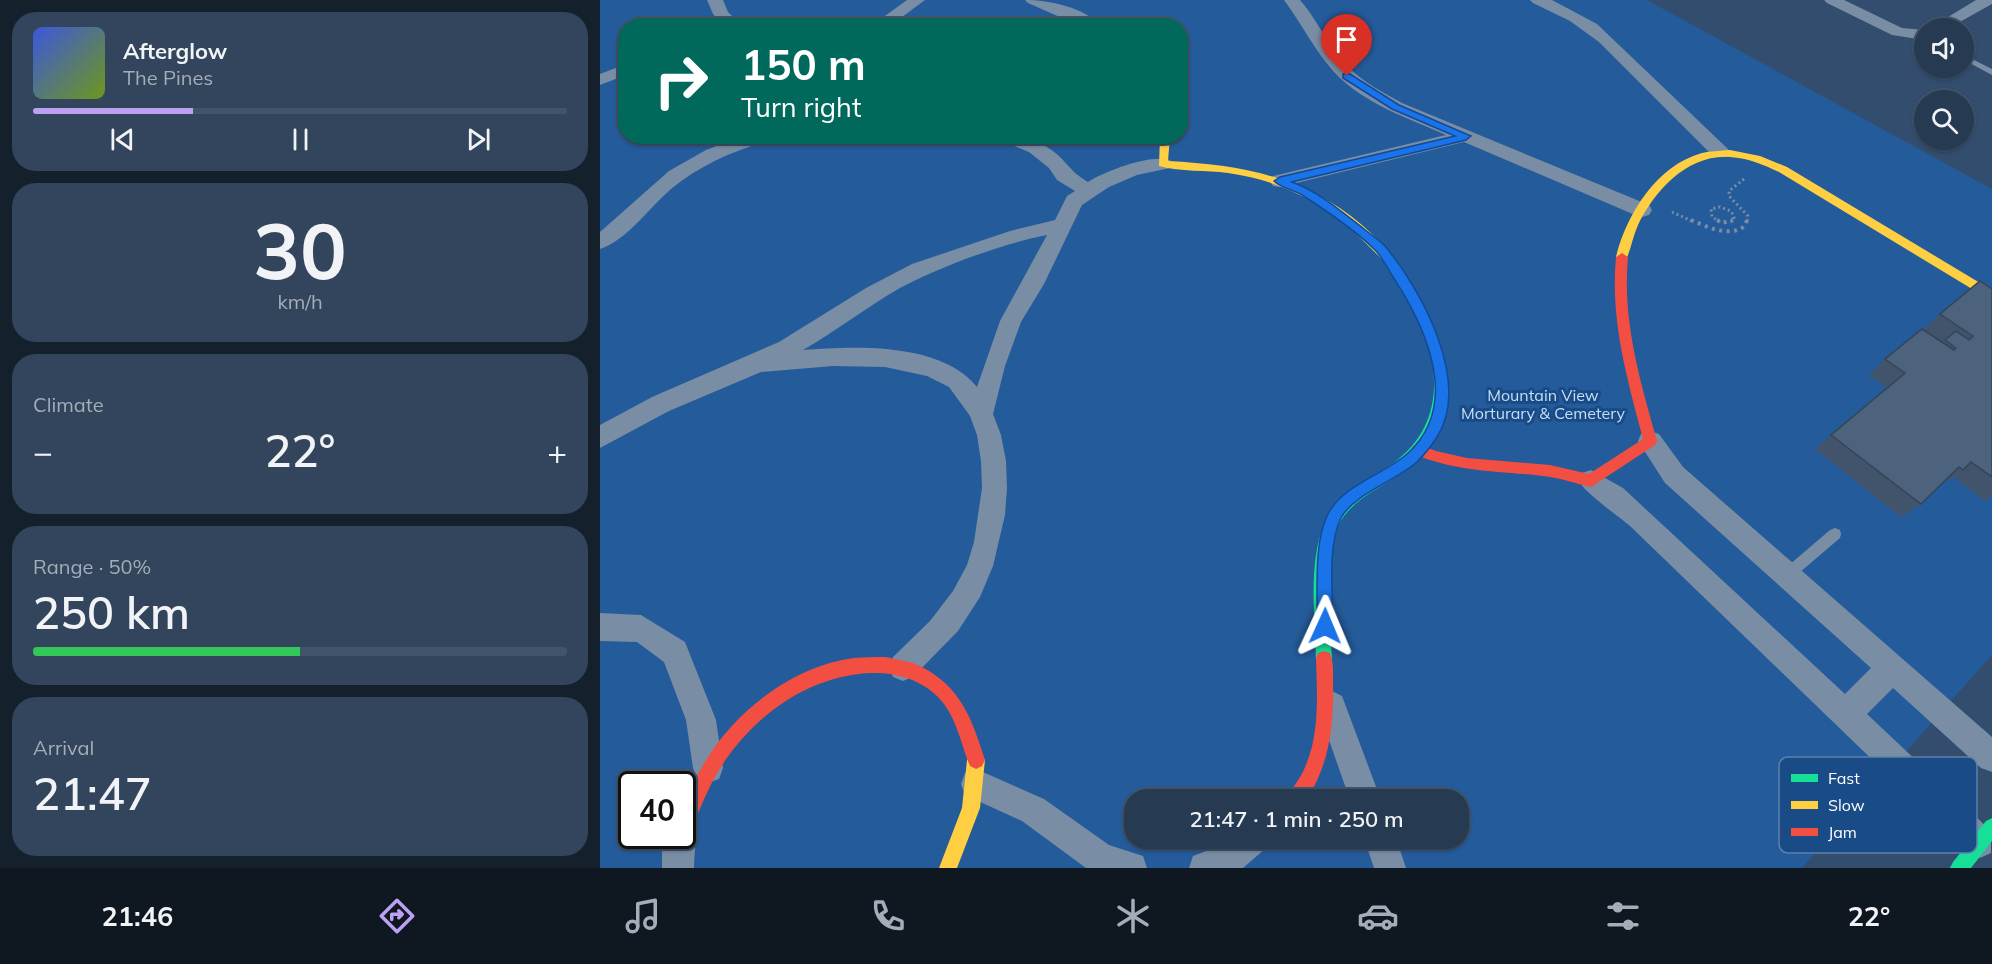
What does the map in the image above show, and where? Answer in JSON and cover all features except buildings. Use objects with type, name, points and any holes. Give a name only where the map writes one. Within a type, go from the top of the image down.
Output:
[{"type":"street","points":[[715,0],[725,18]]},
{"type":"street","points":[[891,18],[917,0]]},
{"type":"street","points":[[1033,0],[1078,18]]},
{"type":"street","points":[[1292,0],[1333,61],[1347,76],[1396,107],[1644,206]]},
{"type":"street","points":[[1538,0],[1565,9],[1602,34],[1656,91],[1721,153]]},
{"type":"street","points":[[1832,0],[1898,32],[1914,33]]},
{"type":"street","points":[[1955,18],[1987,0]]},
{"type":"street","points":[[600,80],[618,72]]},
{"type":"street","points":[[1280,181],[1466,136]]},
{"type":"street","points":[[600,242],[620,229],[637,209],[675,177],[721,151],[742,144]]},
{"type":"street","points":[[1025,144],[1035,148],[1056,164],[1064,176],[1088,191]]},
{"type":"street","points":[[1164,164],[1165,144]]},
{"type":"street","points":[[1981,289],[1772,162],[1757,156],[1721,153],[1696,157],[1678,167],[1655,188],[1623,249],[1620,279],[1623,315],[1650,441],[1674,475],[1992,757]]},
{"type":"street","points":[[981,414],[994,366],[1011,321],[1033,285],[1074,201],[1102,182],[1134,170],[1164,164],[1223,166],[1262,174],[1302,190],[1327,205],[1380,248],[1418,306],[1431,334],[1440,369],[1443,400],[1432,432],[1412,458],[1340,508],[1333,518],[1327,541],[1324,648],[1328,694],[1320,755],[1301,789]]},
{"type":"street","points":[[600,438],[670,401],[807,339],[861,302],[910,274],[950,256],[1042,227],[1061,226]]},
{"type":"street","points":[[758,363],[870,357],[901,360],[931,368],[957,380],[974,400],[987,425],[993,456],[994,499],[986,546],[971,586],[946,627],[903,667]]},
{"type":"street","points":[[1591,481],[1650,441]]},
{"type":"street","points":[[1418,450],[1433,458],[1464,468],[1551,472],[1591,481],[1614,496],[1639,518],[1846,714],[1896,757]]},
{"type":"street","points":[[600,627],[641,629],[675,652],[701,720],[708,768]]},
{"type":"street","points":[[696,793],[708,768],[743,726],[766,704],[801,682],[836,668],[871,663],[903,667],[935,682],[959,708],[973,742],[976,784],[967,828],[948,868]]},
{"type":"street","points":[[1846,714],[1892,668]]},
{"type":"street","points":[[1328,694],[1362,789]]},
{"type":"street","points":[[976,784],[1033,810],[1101,859],[1131,868]]},
{"type":"street","points":[[678,849],[678,868]]},
{"type":"street","points":[[1205,868],[1233,856],[1241,849]]},
{"type":"street","points":[[1384,849],[1390,868]]},
{"type":"street","points":[[1959,868],[1971,853]]},
{"type":"lane","points":[[1974,62],[1992,72]]},
{"type":"lane","points":[[1787,575],[1835,534]]},
{"type":"path","points":[[1644,206],[1726,232],[1743,229],[1747,225],[1748,216],[1729,196],[1729,191],[1772,162]]},
{"type":"path","points":[[1728,209],[1733,214],[1733,221],[1722,223],[1710,214],[1713,208],[1728,209],[1737,204]]},
{"type":"path","points":[[1711,228],[1715,220]]},
{"type":"green space","name":"Mountain View Morturary & Cemetery","points":[[600,0],[1647,0],[1914,146],[1914,150],[1921,150],[1992,189],[1992,655],[1901,757],[1779,757],[1779,853],[1815,853],[1802,868],[600,868]]},
{"type":"traffic: fast","points":[[1324,659],[1323,570],[1332,523],[1346,503],[1405,462],[1425,441],[1437,417],[1441,391],[1439,363],[1432,335],[1406,284],[1391,262]]},
{"type":"traffic: fast","points":[[1977,846],[1992,827]]},
{"type":"traffic: fast","points":[[1959,868],[1971,853]]},
{"type":"traffic: slow","points":[[1164,144],[1163,164],[1198,166],[1260,176],[1316,197],[1342,214],[1367,235],[1391,262]]},
{"type":"traffic: slow","points":[[1622,257],[1630,231],[1653,192],[1678,168],[1703,156],[1730,153],[1756,158],[1783,169],[1981,289]]},
{"type":"traffic: slow","points":[[948,868],[971,808],[976,760]]},
{"type":"traffic: jam","points":[[1418,450],[1435,457],[1467,464],[1550,471],[1591,481],[1650,441],[1632,373],[1623,327],[1620,303],[1622,257]]},
{"type":"traffic: jam","points":[[1303,789],[1314,769],[1323,733],[1324,659]]},
{"type":"traffic: jam","points":[[696,797],[710,768],[730,740],[753,715],[784,692],[818,676],[852,666],[886,665],[917,672],[943,690],[963,719],[976,760]]},
{"type":"route","points":[[1325,626],[1327,541],[1333,518],[1340,508],[1354,497],[1412,458],[1432,432],[1443,400],[1440,369],[1431,334],[1418,306],[1380,248],[1327,205],[1302,190],[1280,181],[1466,136],[1396,107],[1366,91],[1347,76]]}]
